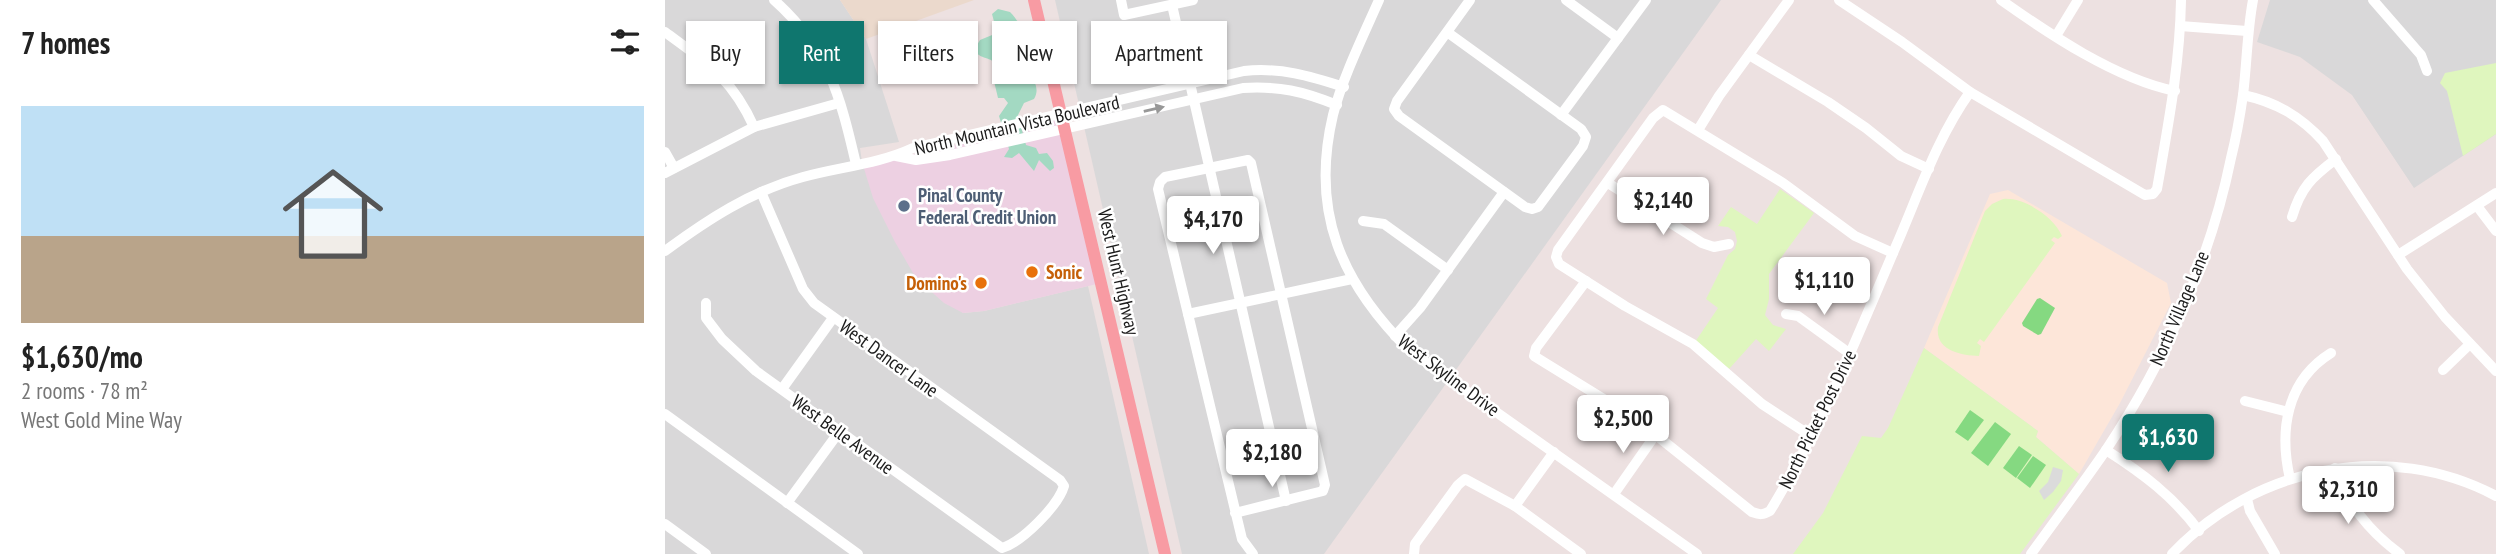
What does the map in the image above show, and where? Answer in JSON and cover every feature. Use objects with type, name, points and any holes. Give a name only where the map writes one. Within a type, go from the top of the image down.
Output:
[{"type":"main road","name":"West Hunt Highway","points":[[1034,0],[1165,554]]},
{"type":"street","points":[[774,0],[804,30],[821,55],[832,78],[856,164]]},
{"type":"street","points":[[1121,0],[1124,15],[1193,0]]},
{"type":"street","name":"West Skyline Drive","points":[[1378,0],[1337,105],[1327,149],[1325,187],[1331,226],[1340,255],[1352,279],[1364,299],[1411,351],[1697,554]]},
{"type":"street","points":[[1447,32],[1581,128],[1586,137],[1583,146],[1538,206],[1532,209],[1525,207],[1399,116],[1394,109],[1397,101],[1470,0]]},
{"type":"street","points":[[1566,0],[1618,38]]},
{"type":"street","points":[[1561,115],[1646,0]]},
{"type":"street","points":[[1698,130],[1789,0]]},
{"type":"street","points":[[1839,0],[1970,92],[2145,195],[2153,194],[2157,189],[2175,91],[2181,0]]},
{"type":"street","points":[[2001,0],[2125,76],[2175,91]]},
{"type":"street","points":[[2056,36],[2078,0]]},
{"type":"street","name":"North Village Lane","points":[[2245,0],[2248,31]]},
{"type":"street","name":"North Village Lane","points":[[2031,554],[2106,450],[2148,380],[2191,288],[2231,159],[2243,95],[2253,0]]},
{"type":"street","points":[[2374,0],[2421,55],[2427,71]]},
{"type":"street","points":[[1172,5],[1175,21]]},
{"type":"street","points":[[2181,26],[2248,31]]},
{"type":"street","points":[[665,32],[714,67],[728,82],[754,127]]},
{"type":"street","points":[[1749,55],[1828,102],[1901,156],[1929,169]]},
{"type":"street","name":"North Mountain Vista Boulevard","points":[[1227,75],[1274,69],[1303,74],[1344,87]]},
{"type":"street","points":[[1189,84],[1286,501]]},
{"type":"street","name":"North Mountain Vista Boulevard","points":[[665,251],[722,211],[799,177],[1189,84]]},
{"type":"street","name":"North Mountain Vista Boulevard","points":[[895,156],[916,160],[989,146],[1243,89],[1264,87],[1297,90],[1337,105]]},
{"type":"street","name":"North Picket Post Drive","points":[[1656,434],[1752,512],[1764,514],[1770,511],[1793,474],[1811,436],[1947,127],[1970,92]]},
{"type":"street","points":[[2243,95],[2262,99],[2295,115],[2310,126],[2336,159],[2398,255],[2445,317],[2496,371]]},
{"type":"street","points":[[665,152],[669,170],[754,127],[839,103]]},
{"type":"street","points":[[1811,436],[1762,404],[1693,344],[1559,264],[1556,257],[1558,250],[1653,118],[1663,110],[1783,183],[1855,236],[1893,253]]},
{"type":"street","points":[[2292,216],[2298,197],[2306,184],[2336,159]]},
{"type":"street","points":[[1235,513],[1323,491],[1325,485],[1251,163],[1248,160],[1165,177],[1158,189],[1235,513],[1242,539],[1253,554]]},
{"type":"street","points":[[1608,183],[1702,243],[1714,247],[1729,244]]},
{"type":"street","name":"West Dancer Lane","points":[[761,192],[803,289],[814,303],[1064,486],[1061,495],[1044,516],[1012,545],[1002,548]]},
{"type":"street","points":[[1395,336],[1420,308],[1504,192]]},
{"type":"street","points":[[2398,255],[2496,193]]},
{"type":"street","points":[[2477,206],[2496,231]]},
{"type":"street","points":[[1363,221],[1384,224],[1448,270]]},
{"type":"street","points":[[1188,313],[1352,279]]},
{"type":"street","points":[[1586,281],[1536,348],[1534,356],[1656,434],[1614,494]]},
{"type":"street","name":"West Belle Avenue","points":[[706,303],[706,318],[756,371],[1002,548]]},
{"type":"street","points":[[1786,314],[1798,316],[1849,353]]},
{"type":"street","points":[[782,389],[833,318]]},
{"type":"street","points":[[2443,370],[2470,344]]},
{"type":"street","points":[[2290,479],[2285,456],[2288,412],[2303,376],[2314,363],[2331,354]]},
{"type":"street","points":[[2245,401],[2288,412]]},
{"type":"street","points":[[665,414],[858,554]]},
{"type":"street","points":[[787,503],[839,432]]},
{"type":"street","points":[[2106,450],[2164,491],[2199,531]]},
{"type":"street","points":[[1515,506],[1554,452]]},
{"type":"street","points":[[2172,554],[2199,531],[2247,499],[2290,479],[2335,468],[2379,465],[2429,470],[2475,485],[2496,496]]},
{"type":"street","points":[[2335,468],[2350,503],[2361,518],[2400,554]]},
{"type":"street","points":[[1413,553],[1415,544],[1465,479],[1515,506],[1581,554]]},
{"type":"street","points":[[2247,499],[2250,510],[2275,554]]},
{"type":"street","points":[[665,524],[706,554]]},
{"type":"shaded area","points":[[665,0],[840,0],[854,21],[779,21],[779,84],[864,84],[864,36],[899,142],[860,148],[862,162],[963,313],[984,311],[1088,286],[1149,554],[665,554]]},
{"type":"shaded area","points":[[840,0],[974,0],[916,21],[878,21],[878,35],[866,39],[864,21],[854,21]]},
{"type":"shaded area","points":[[1055,0],[1721,0],[1324,554],[1182,554],[1074,84],[1077,84],[1077,21],[1060,21]]},
{"type":"shaded area","points":[[2270,0],[2496,0],[2496,134],[2414,188],[2352,95],[2300,57],[2257,42]]},
{"type":"shaded area","points":[[998,9],[1010,12],[1017,21],[994,21],[992,14]]},
{"type":"shaded area","points":[[992,35],[992,61],[978,54],[980,40]]},
{"type":"shaded area","points":[[2496,63],[2496,134],[2463,156],[2447,91],[2440,83],[2445,73]]},
{"type":"shaded area","points":[[995,84],[1035,84],[1034,99],[1024,103],[1018,115],[1026,145],[1036,148],[1039,154],[1047,153],[1054,168],[1050,171],[1039,160],[1034,171],[1019,153],[1012,158],[1004,157],[1009,149],[999,116],[1008,103],[1004,98],[998,98]]},
{"type":"shaded area","points":[[1061,119],[1101,283],[984,311],[963,313],[944,303],[916,278],[895,242],[873,198],[862,162],[927,152]]},
{"type":"shaded area","points":[[1780,189],[1814,213],[1769,274],[1769,299],[1765,315],[1773,325],[1786,329],[1769,351],[1756,339],[1729,369],[1695,342],[1718,308],[1706,299],[1737,241],[1735,232],[1728,227],[1718,226],[1731,207],[1757,224]]},
{"type":"shaded area","points":[[2008,190],[2167,283],[2171,303],[2120,403],[2079,474],[2036,437],[2038,431],[1924,348],[1990,194]]},
{"type":"shaded area","points":[[2003,199],[2020,201],[2045,215],[2062,236],[2051,240],[2055,243],[1984,342],[1980,339],[1977,343],[1981,346],[1979,356],[1957,353],[1941,342],[1938,327],[1985,211]]},
{"type":"shaded area","points":[[1924,348],[2038,431],[2036,437],[2079,474],[2020,554],[1793,554],[1823,513],[1862,436],[1881,438],[1888,428]]},
{"type":"shaded area","points":[[2053,467],[2063,470],[2061,481],[2044,500],[2039,491],[2048,482]]},
{"type":"green space","points":[[2040,298],[2055,308],[2038,335],[2022,323]]},
{"type":"green space","points":[[1970,410],[1984,420],[1968,441],[1955,432]]},
{"type":"green space","points":[[1995,422],[2011,434],[1988,466],[1971,453]]},
{"type":"green space","points":[[2019,446],[2032,455],[2016,478],[2003,468]]},
{"type":"green space","points":[[2033,456],[2046,465],[2030,488],[2017,478]]},
{"type":"place","name":"Pinal County Federal Credit Union","points":[[904,206]]},
{"type":"place","name":"Sonic","points":[[1032,272]]},
{"type":"place","name":"Domino's","points":[[981,283]]}]
